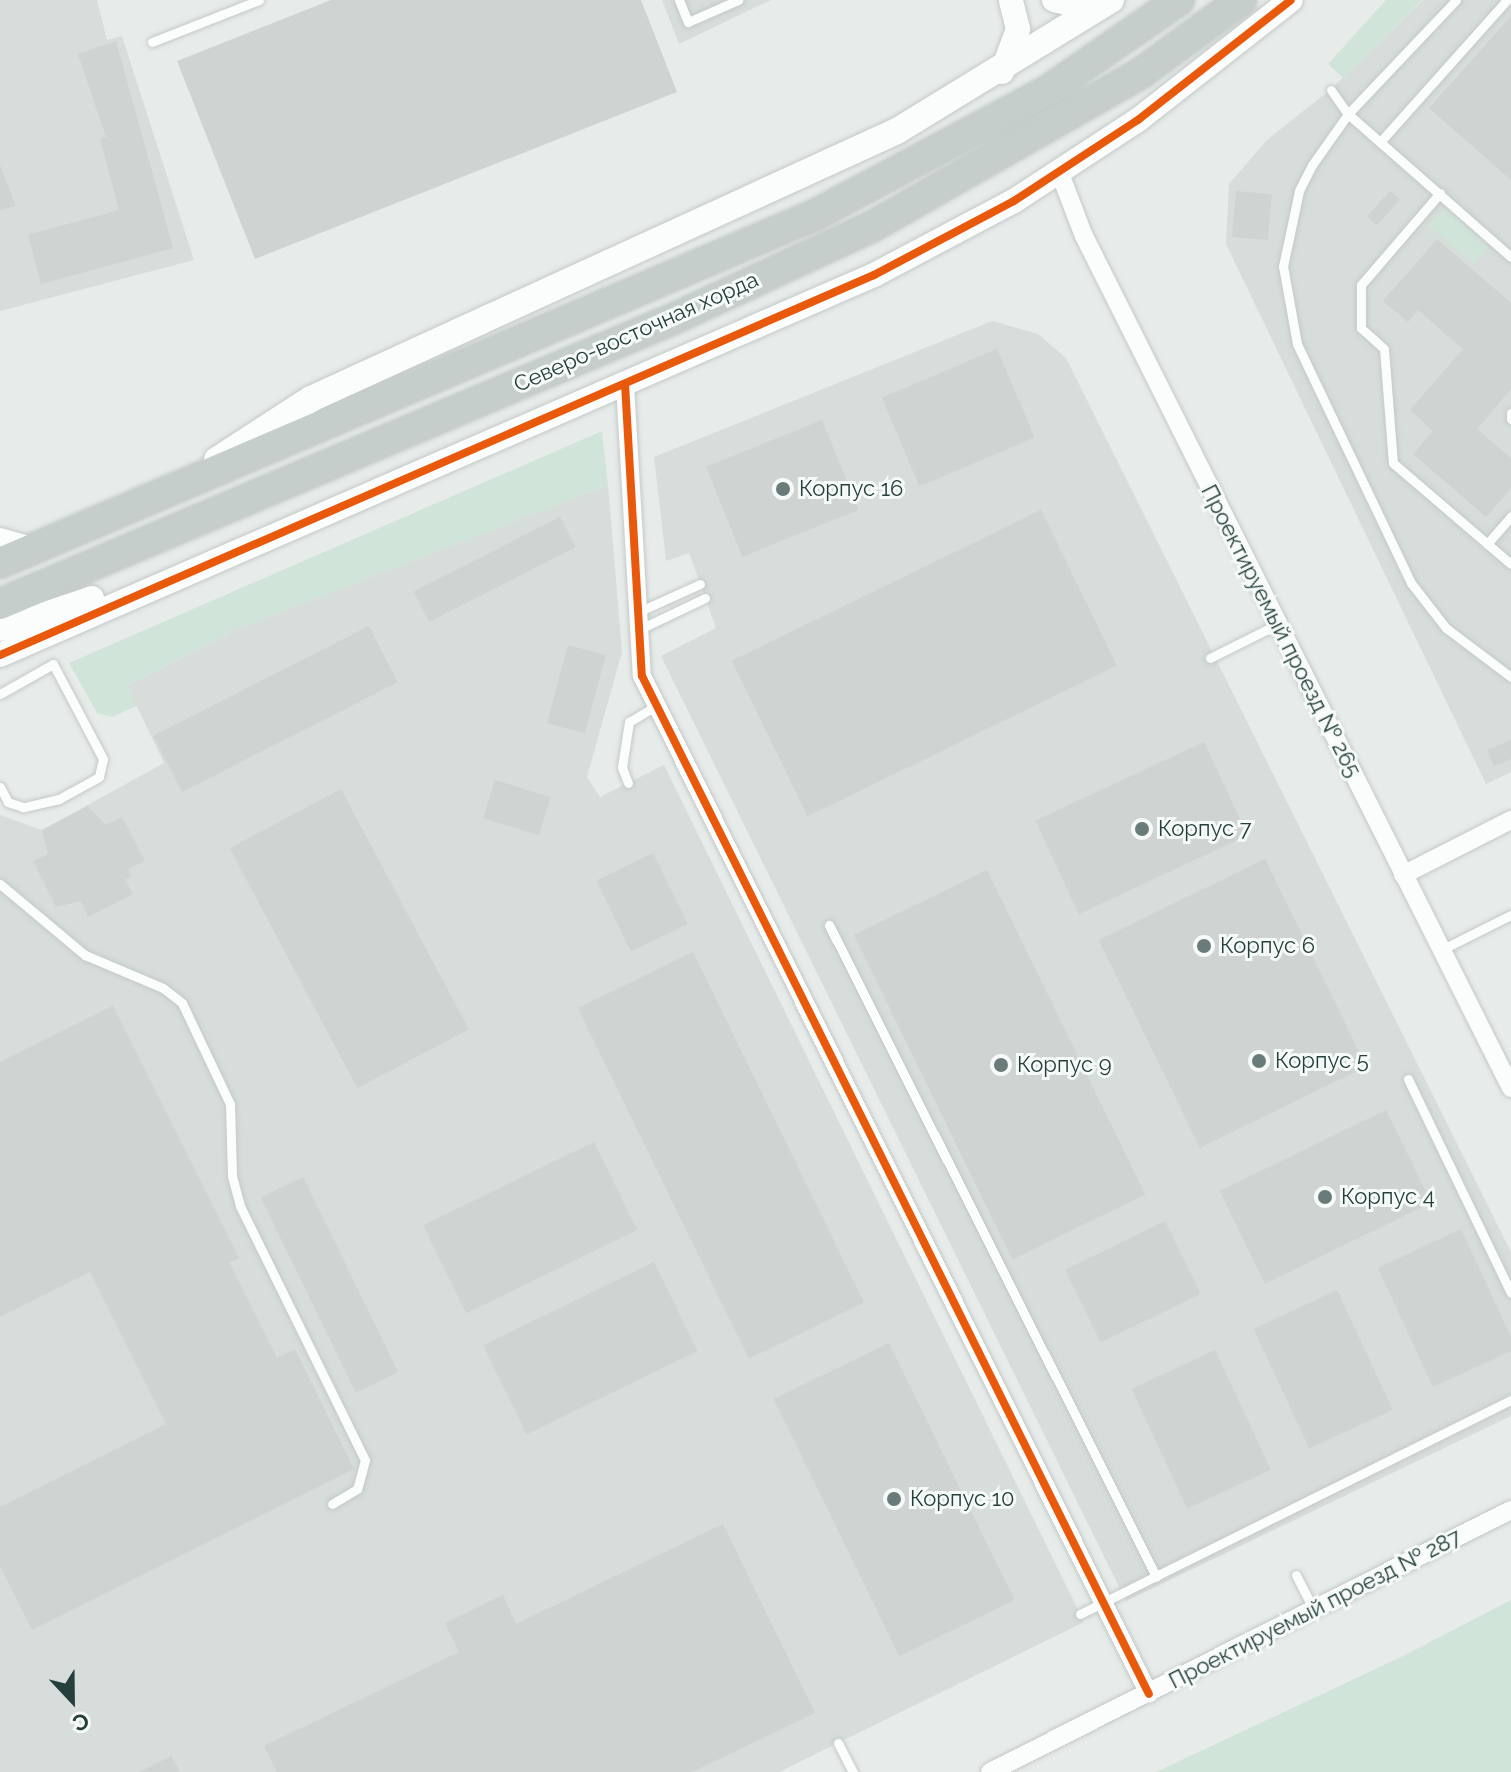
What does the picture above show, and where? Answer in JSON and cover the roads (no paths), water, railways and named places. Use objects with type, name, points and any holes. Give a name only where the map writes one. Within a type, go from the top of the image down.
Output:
[{"type":"highway","name":"Северо-восточная хорда","points":[[0,563],[817,214],[1049,90],[1179,0]]},
{"type":"highway","name":"Северо-восточная хорда","points":[[0,604],[675,318],[873,226],[1141,73],[1241,0]]},
{"type":"main road","points":[[172,489],[311,399],[756,199],[1002,72],[1111,0]]},
{"type":"street","points":[[1002,72],[1018,29],[1011,0]]},
{"type":"street","points":[[1054,0],[1084,7],[1103,0]]},
{"type":"street","points":[[0,655],[209,561],[874,275],[1059,171],[1138,120],[1291,0]]},
{"type":"street","name":"Проектируемый проезд № 265","points":[[1059,171],[1084,236],[1511,1088]]},
{"type":"street","points":[[625,384],[642,676],[1149,1694]]},
{"type":"street","points":[[0,537],[37,547]]},
{"type":"street","points":[[0,629],[209,561]]},
{"type":"street","points":[[1403,875],[1511,820]]},
{"type":"street","name":"Проектируемый проезд № 287","points":[[990,1772],[1511,1510]]},
{"type":"lane","points":[[152,42],[259,0]]},
{"type":"lane","points":[[679,0],[688,22],[738,0]]},
{"type":"lane","points":[[1456,0],[1348,114],[1312,165],[1292,218],[1283,266],[1297,344],[1411,583],[1446,628],[1511,677]]},
{"type":"lane","points":[[1380,142],[1507,0]]},
{"type":"lane","points":[[1331,90],[1348,114],[1511,257]]},
{"type":"lane","points":[[1440,193],[1361,285],[1361,328],[1384,349],[1393,463],[1511,564]]},
{"type":"lane","points":[[1487,544],[1511,516]]},
{"type":"lane","points":[[639,621],[700,584]]},
{"type":"lane","points":[[639,621],[705,598]]},
{"type":"lane","points":[[1210,658],[1278,624]]},
{"type":"lane","points":[[0,694],[53,664],[103,759],[99,777],[59,799],[23,807],[8,802],[0,787]]},
{"type":"lane","points":[[628,783],[622,767],[629,722],[657,705]]},
{"type":"lane","points":[[0,884],[85,955],[163,988],[182,1003],[230,1104],[232,1176],[240,1206],[365,1460],[357,1489],[332,1504]]},
{"type":"lane","points":[[1441,950],[1511,915]]},
{"type":"lane","points":[[829,925],[1156,1576]]},
{"type":"lane","points":[[1408,1079],[1511,1293]]},
{"type":"lane","points":[[1080,1614],[1511,1400]]},
{"type":"lane","points":[[1296,1575],[1313,1609]]},
{"type":"lane","points":[[838,1743],[853,1772]]},
{"type":"place","name":"Корпус 16","points":[[783,489]]},
{"type":"place","name":"Корпус 7","points":[[1142,829]]},
{"type":"place","name":"Корпус 6","points":[[1204,946]]},
{"type":"place","name":"Корпус 5","points":[[1259,1061]]},
{"type":"place","name":"Корпус 9","points":[[1001,1065]]},
{"type":"place","name":"Корпус 4","points":[[1325,1197]]},
{"type":"place","name":"Корпус 10","points":[[894,1499]]}]
